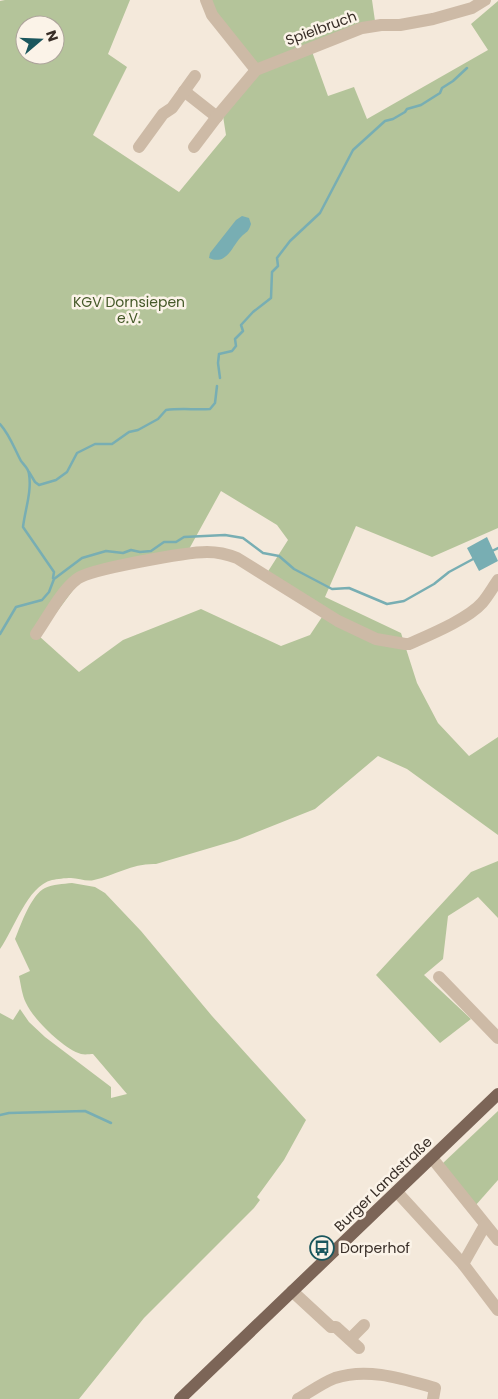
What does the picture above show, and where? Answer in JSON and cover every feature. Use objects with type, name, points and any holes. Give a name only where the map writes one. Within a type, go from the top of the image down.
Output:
[{"type":"main road","name":"Burger Landstraße","points":[[185,1397],[292,1291],[498,1094]]},
{"type":"street","points":[[206,0],[212,15],[256,70]]},
{"type":"street","name":"Spielbruch","points":[[194,147],[256,70],[362,28],[400,25],[433,19],[472,8],[485,0]]},
{"type":"street","points":[[139,147],[163,114],[172,108],[195,76]]},
{"type":"street","points":[[184,91],[217,117]]},
{"type":"street","points":[[36,634],[69,585],[81,576],[99,570],[198,552],[220,552],[237,558],[338,621],[376,639],[405,644],[409,644],[447,627],[476,608],[482,603],[498,580]]},
{"type":"street","points":[[439,977],[498,1038]]},
{"type":"street","points":[[432,1158],[498,1240]]},
{"type":"street","points":[[397,1192],[462,1264],[498,1310]]},
{"type":"street","points":[[462,1264],[485,1225]]},
{"type":"street","points":[[292,1291],[332,1327],[336,1327],[354,1343],[364,1325]]},
{"type":"street","points":[[298,1399],[335,1378],[365,1373],[435,1388],[433,1399]]},
{"type":"green space","name":"KGV Dornsiepen e.V.","points":[[130,0],[108,54],[127,67],[93,135],[179,192],[226,135],[223,116],[259,72],[215,12],[210,0],[372,0],[375,21],[310,46],[328,96],[354,87],[367,119],[488,50],[471,24],[498,1],[498,528],[432,557],[356,526],[325,597],[401,633],[417,683],[438,723],[469,756],[498,737],[498,835],[407,769],[378,756],[315,809],[237,840],[156,864],[132,867],[94,880],[66,878],[52,880],[43,884],[28,899],[0,949],[0,1]],"holes":[[[221,491],[277,525],[288,540],[267,573],[326,611],[310,635],[281,646],[201,609],[123,640],[79,672],[39,636],[88,570],[188,551]]]},
{"type":"green space","points":[[498,861],[498,918],[478,897],[448,916],[443,959],[424,975],[471,1019],[440,1043],[376,975],[471,872]]},
{"type":"green space","points":[[72,883],[95,887],[105,893],[141,931],[212,1016],[306,1120],[284,1160],[257,1197],[260,1200],[254,1208],[144,1318],[79,1399],[0,1399],[0,1013],[13,1020],[20,1009],[29,1022],[45,1037],[111,1087],[111,1098],[127,1094],[93,1054],[83,1054],[74,1051],[50,1033],[30,1010],[23,993],[19,976],[30,971],[15,939],[23,918],[35,897],[45,888],[58,884]]},
{"type":"green space","points":[[498,1111],[498,1180],[475,1206],[442,1164]]},
{"type":"water","points":[[242,216],[249,218],[251,224],[248,230],[225,257],[215,260],[209,258],[210,253],[236,220]]},
{"type":"water","points":[[487,537],[498,561],[479,571],[467,548]]},
{"type":"waterway","points":[[220,378],[219,354],[232,351],[236,346],[235,339],[243,331],[241,325],[253,312],[271,298],[272,272],[278,266],[277,258],[290,241],[320,213],[353,150],[385,121],[393,119],[407,109],[421,105],[440,93],[442,88],[467,68]]},
{"type":"waterway","points":[[29,472],[39,485],[56,480],[67,472],[77,453],[95,444],[112,444],[129,432],[138,430],[158,419],[166,410],[210,409],[215,403],[217,386]]},
{"type":"waterway","points":[[0,424],[29,472],[29,494],[23,527],[54,572],[53,578]]},
{"type":"waterway","points":[[0,634],[16,607],[42,600],[49,592],[54,579],[82,558],[106,551],[123,553],[131,550],[140,552],[151,551],[164,542],[176,542],[184,537],[225,535],[243,538],[263,553],[279,556],[294,569],[332,589],[349,588],[387,604],[404,601],[475,558]]},
{"type":"waterway","points":[[492,551],[498,548]]},
{"type":"waterway","points":[[0,1115],[9,1113],[85,1111],[111,1123]]},
{"type":"place","name":"Dorperhof","points":[[322,1248]]}]
